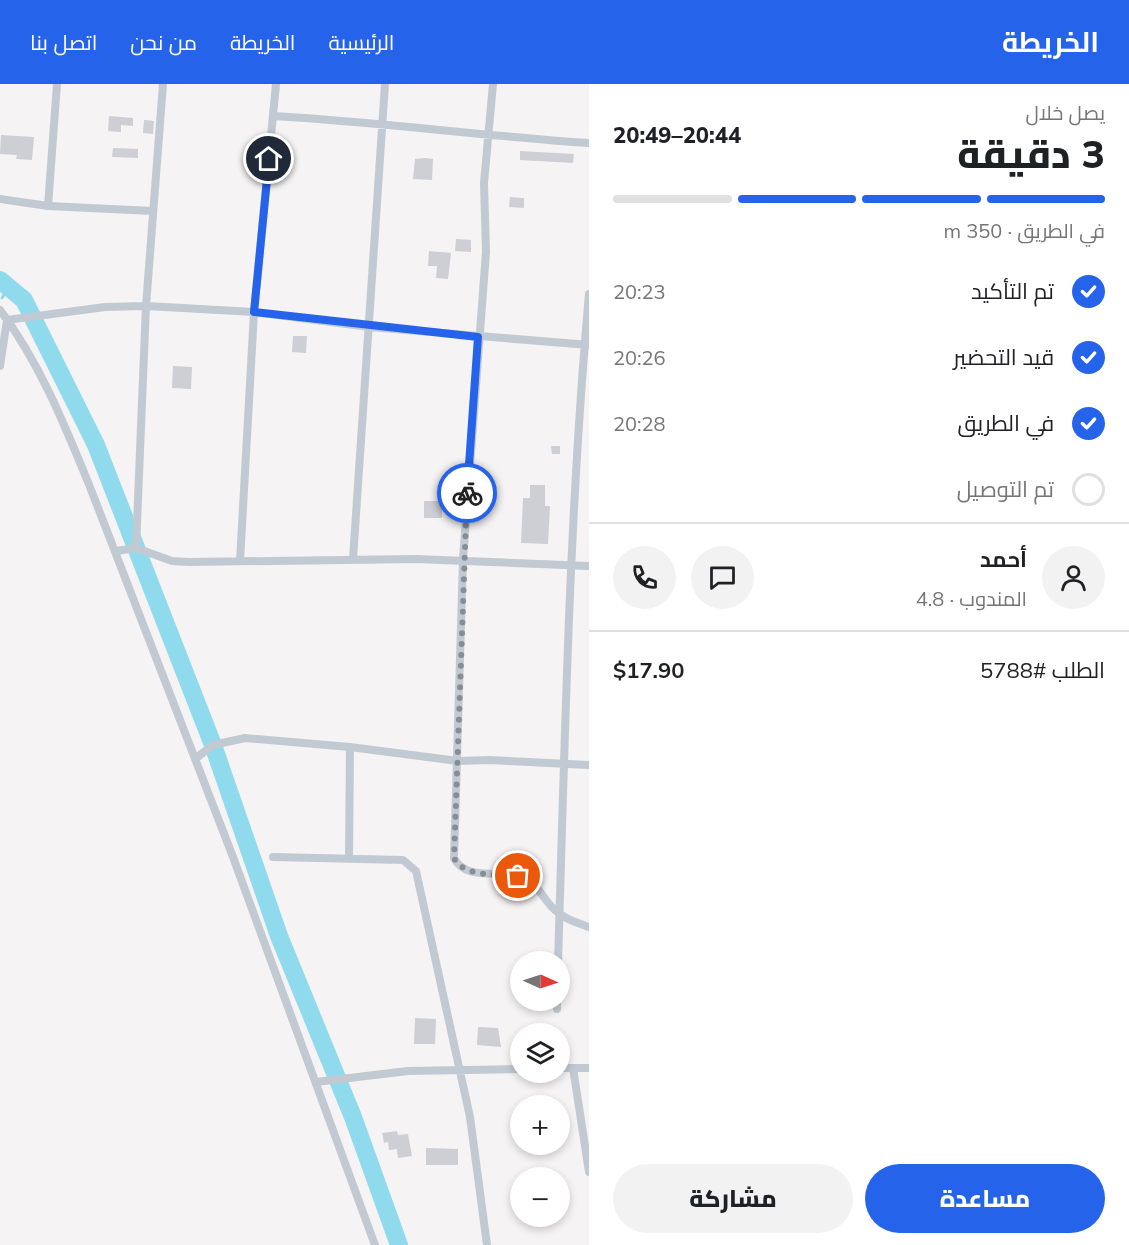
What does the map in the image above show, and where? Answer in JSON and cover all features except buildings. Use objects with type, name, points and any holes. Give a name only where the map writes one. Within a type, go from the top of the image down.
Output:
[{"type":"street","points":[[48,206],[57,84]]},
{"type":"street","points":[[136,548],[146,306],[163,84]]},
{"type":"street","points":[[240,561],[254,312],[276,84]]},
{"type":"street","points":[[353,559],[385,84]]},
{"type":"street","points":[[493,84],[483,201],[486,252],[463,559],[456,861],[469,871],[524,878],[539,889],[560,914],[589,927]]},
{"type":"street","points":[[274,116],[382,122],[489,136],[589,143]]},
{"type":"street","points":[[0,199],[48,206],[153,211]]},
{"type":"street","points":[[558,951],[571,565],[589,294]]},
{"type":"street","points":[[7,320],[105,307],[146,306],[254,312],[369,327],[587,345]]},
{"type":"street","points":[[0,310],[31,357],[67,429],[116,551],[375,1245]]},
{"type":"street","points":[[0,366],[7,320]]},
{"type":"street","points":[[116,551],[136,548],[171,561],[463,559],[589,566]]},
{"type":"street","points":[[195,759],[213,745],[245,738],[350,747],[458,761],[589,765]]},
{"type":"street","points":[[349,858],[350,747]]},
{"type":"street","points":[[273,856],[403,860],[416,871],[477,1160],[487,1245]]},
{"type":"street","points":[[589,1068],[573,1068],[589,1172]]},
{"type":"street","points":[[316,1082],[408,1071],[510,1069]]},
{"type":"waterway","points":[[0,280],[24,300],[96,445],[213,745],[279,936],[353,1117],[399,1245]]},
{"type":"waterway","points":[[2,298],[9,287]]},
{"type":"way so far","points":[[467,493],[454,858],[457,864],[465,870],[518,876]]},
{"type":"route","points":[[269,159],[254,312],[369,327],[478,337],[467,493]]}]
